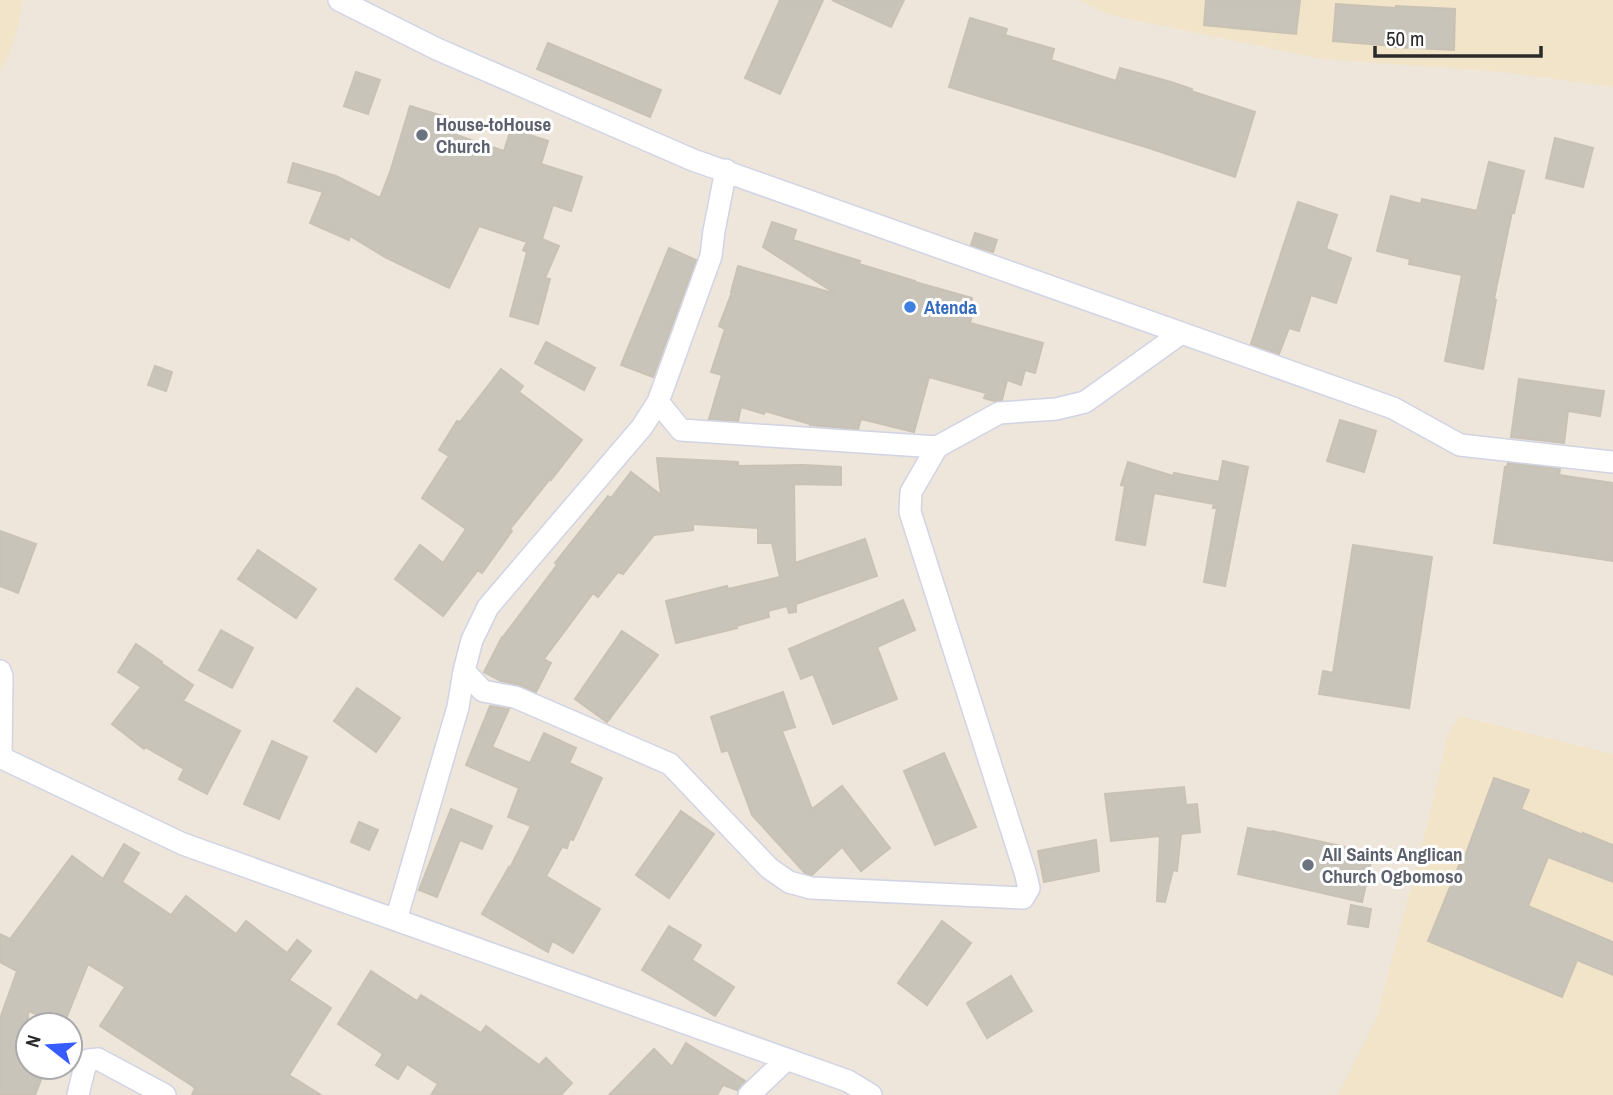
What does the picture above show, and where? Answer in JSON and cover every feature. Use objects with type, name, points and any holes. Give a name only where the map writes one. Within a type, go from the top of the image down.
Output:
[{"type":"street","points":[[339,0],[436,49],[693,160],[1393,408],[1460,445],[1613,462]]},
{"type":"street","points":[[396,920],[458,707],[472,640],[488,607],[642,427],[658,402],[711,256],[726,170]]},
{"type":"street","points":[[464,671],[483,691],[515,697],[670,764],[769,867],[789,882],[811,888],[1023,898],[1029,888],[1025,872],[911,512],[911,492],[937,447],[999,413],[1056,409],[1085,402],[1180,334]]},
{"type":"street","points":[[658,402],[681,430],[937,447]]},
{"type":"street","points":[[0,671],[1,757],[183,844],[848,1081],[871,1095]]},
{"type":"street","points":[[458,707],[483,691]]},
{"type":"street","points":[[78,1095],[88,1060],[98,1059],[165,1095]]},
{"type":"street","points":[[749,1095],[787,1059]]},
{"type":"shaded area","points":[[0,0],[23,0],[10,52],[0,74]]},
{"type":"shaded area","points":[[1078,0],[1613,0],[1613,87],[1501,72],[1322,59],[1110,15]]},
{"type":"shaded area","points":[[1460,716],[1613,754],[1613,1095],[1338,1095],[1377,1017],[1448,734]]},
{"type":"building","points":[[780,0],[823,0],[780,94],[745,78]]},
{"type":"building","points":[[832,0],[904,0],[891,27]]},
{"type":"building","points":[[1206,0],[1300,0],[1296,34],[1204,25]]},
{"type":"building","points":[[1336,4],[1455,9],[1454,50],[1333,41]]},
{"type":"building","points":[[970,18],[1007,29],[1005,35],[1054,49],[1051,60],[1116,81],[1120,68],[1171,82],[1255,112],[1235,177],[949,87]]},
{"type":"building","points":[[548,43],[661,90],[650,117],[537,69]]},
{"type":"building","points":[[356,72],[380,80],[368,114],[344,106]]},
{"type":"building","points":[[410,106],[449,118],[444,131],[504,151],[511,129],[548,141],[541,164],[582,177],[571,211],[553,205],[542,239],[559,246],[545,278],[550,279],[538,324],[510,316],[527,252],[523,250],[527,242],[479,226],[449,288],[385,257],[350,236],[349,240],[310,223],[323,192],[288,182],[293,163],[336,176],[380,198]]},
{"type":"building","points":[[1555,138],[1593,148],[1583,187],[1546,178]]},
{"type":"building","points":[[1489,162],[1524,171],[1514,213],[1512,212],[1483,369],[1445,361],[1462,275],[1409,264],[1410,259],[1377,251],[1391,196],[1421,204],[1422,199],[1477,211]]},
{"type":"building","points":[[1298,202],[1337,215],[1326,249],[1351,258],[1336,303],[1311,295],[1299,331],[1289,328],[1279,354],[1251,344]]},
{"type":"building","points":[[772,222],[796,230],[793,240],[860,261],[859,264],[972,298],[970,323],[1043,343],[1035,373],[1025,370],[1021,385],[1007,380],[1002,400],[994,401],[984,398],[986,393],[929,377],[914,432],[861,419],[858,429],[810,425],[765,411],[764,414],[741,407],[738,421],[709,419],[722,375],[711,372],[725,329],[719,326],[732,292],[738,266],[836,294],[763,247]]},
{"type":"building","points":[[975,233],[997,240],[993,252],[971,245]]},
{"type":"building","points":[[669,248],[696,260],[653,377],[621,365]]},
{"type":"building","points":[[546,342],[595,368],[584,390],[535,363]]},
{"type":"building","points":[[155,366],[172,372],[166,391],[148,385]]},
{"type":"building","points":[[501,369],[523,386],[519,392],[582,440],[510,529],[512,531],[482,573],[478,570],[443,616],[395,579],[420,545],[443,563],[466,529],[422,498],[449,456],[439,450],[457,421],[460,422]]},
{"type":"building","points":[[1519,379],[1604,391],[1600,416],[1568,411],[1564,443],[1511,437]]},
{"type":"building","points":[[1340,420],[1376,431],[1364,472],[1327,461]]},
{"type":"building","points":[[657,458],[738,462],[738,466],[841,467],[841,485],[794,484],[795,563],[865,539],[877,576],[796,604],[796,612],[789,613],[787,606],[768,611],[769,617],[736,626],[737,628],[676,643],[666,601],[727,586],[728,589],[780,577],[772,543],[758,543],[758,528],[693,524],[693,530],[654,535],[623,574],[618,572],[598,597],[593,593],[544,659],[551,663],[536,692],[501,681],[484,672],[502,637],[557,565],[555,563],[608,496],[611,498],[631,472],[661,495]]},
{"type":"building","points":[[1223,461],[1248,467],[1225,586],[1204,582],[1217,508],[1213,508],[1214,504],[1154,493],[1145,545],[1116,540],[1125,486],[1121,485],[1128,462],[1173,476],[1174,473],[1219,482]]},
{"type":"building","points":[[1508,463],[1560,469],[1559,475],[1613,483],[1613,561],[1494,543],[1505,467]]},
{"type":"building","points":[[0,531],[36,544],[18,593],[0,586]]},
{"type":"building","points":[[1353,545],[1432,557],[1409,708],[1319,694],[1323,671],[1333,673]]},
{"type":"building","points":[[258,550],[316,589],[296,618],[238,579]]},
{"type":"building","points":[[903,600],[915,630],[877,647],[897,699],[833,724],[813,674],[801,679],[789,649]]},
{"type":"building","points":[[221,630],[253,648],[232,688],[199,670]]},
{"type":"building","points":[[622,631],[658,655],[607,722],[575,699]]},
{"type":"building","points":[[136,644],[193,685],[183,701],[240,731],[207,794],[179,779],[184,769],[145,747],[144,749],[112,724],[141,687],[118,672]]},
{"type":"building","points":[[357,688],[400,718],[376,752],[334,721]]},
{"type":"building","points":[[783,692],[795,727],[782,731],[812,809],[842,786],[890,848],[861,871],[842,847],[812,875],[805,873],[752,815],[728,750],[722,752],[711,717]]},
{"type":"building","points":[[490,706],[509,709],[492,747],[530,763],[544,733],[576,748],[569,763],[602,778],[573,840],[570,839],[567,848],[562,847],[546,876],[600,909],[573,953],[552,941],[548,952],[482,914],[531,826],[508,817],[519,788],[466,765]]},
{"type":"building","points":[[272,741],[307,757],[279,819],[244,804]]},
{"type":"building","points":[[944,753],[976,827],[935,845],[904,771]]},
{"type":"building","points":[[1494,778],[1529,790],[1521,809],[1613,845],[1613,882],[1548,857],[1528,906],[1613,942],[1613,975],[1577,960],[1562,997],[1428,941],[1460,863],[1462,864]]},
{"type":"building","points":[[1184,787],[1186,805],[1197,804],[1200,832],[1181,834],[1177,871],[1173,870],[1165,902],[1157,901],[1160,836],[1111,841],[1105,794]]},
{"type":"building","points":[[451,809],[492,826],[482,849],[460,840],[437,897],[419,890]]},
{"type":"building","points":[[681,811],[714,834],[669,898],[636,875]]},
{"type":"building","points":[[359,822],[378,830],[369,850],[351,842]]},
{"type":"building","points":[[1248,828],[1373,853],[1362,902],[1238,874]]},
{"type":"building","points":[[1096,840],[1099,871],[1044,882],[1038,851]]},
{"type":"building","points":[[124,844],[139,853],[122,882],[171,915],[186,896],[236,934],[246,921],[287,953],[297,940],[311,951],[289,980],[331,1008],[289,1075],[321,1095],[192,1095],[195,1088],[100,1026],[125,987],[88,964],[69,1011],[14,1011],[14,1081],[40,1081],[35,1095],[0,1095],[0,1019],[17,971],[0,962],[0,934],[10,939],[72,856],[103,879]]},
{"type":"building","points":[[1351,905],[1371,909],[1368,927],[1348,924]]},
{"type":"building","points":[[942,921],[971,943],[927,1005],[898,983]]},
{"type":"building","points":[[669,926],[701,945],[692,960],[734,987],[715,1016],[642,970]]},
{"type":"building","points":[[371,971],[417,1001],[421,995],[481,1033],[486,1026],[539,1065],[546,1058],[572,1083],[561,1095],[431,1095],[438,1084],[407,1064],[398,1079],[376,1065],[383,1054],[338,1024]]},
{"type":"building","points":[[1011,976],[1032,1011],[987,1038],[967,1003]]},
{"type":"building","points":[[686,1043],[745,1081],[737,1090],[723,1085],[717,1095],[609,1095],[654,1049],[672,1067]]},
{"type":"place","name":"House-toHouse Church","points":[[422,135]]},
{"type":"place","name":"Atenda","points":[[910,307]]},
{"type":"place","name":"All Saints Anglican Church Ogbomoso","points":[[1308,865]]}]
